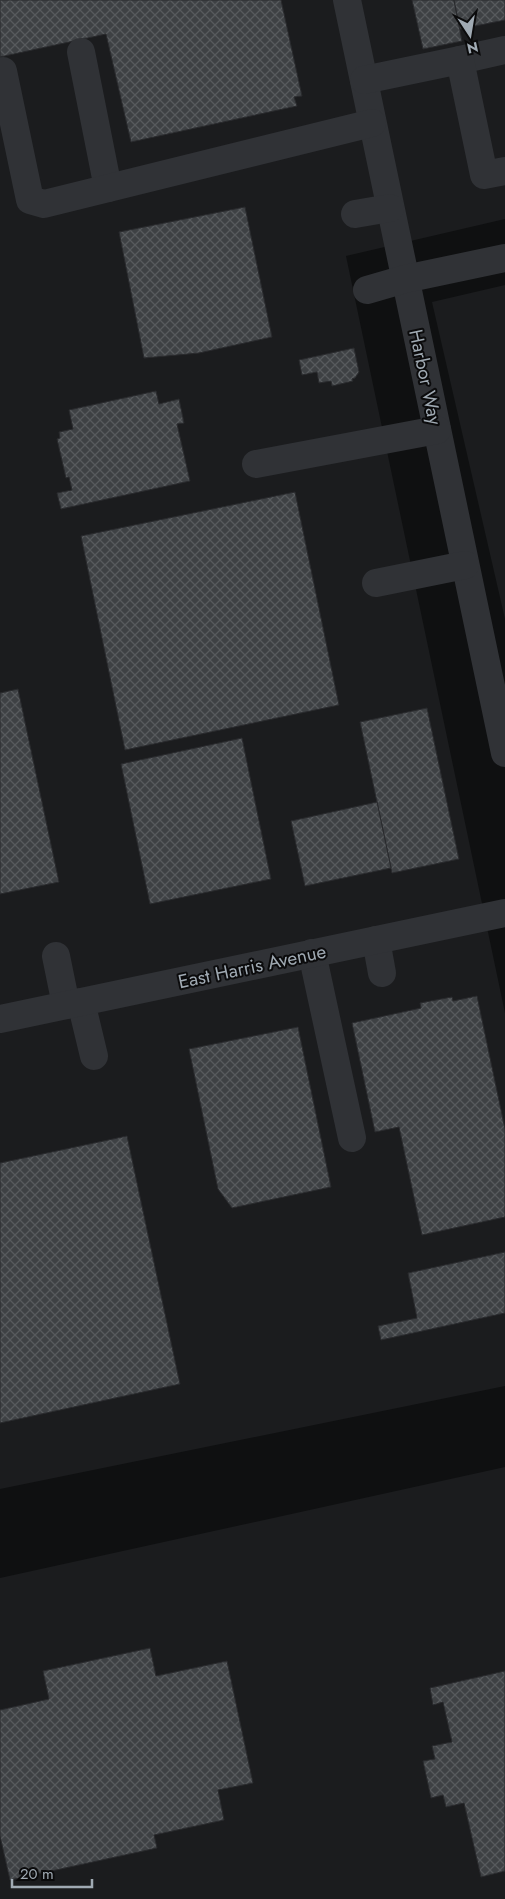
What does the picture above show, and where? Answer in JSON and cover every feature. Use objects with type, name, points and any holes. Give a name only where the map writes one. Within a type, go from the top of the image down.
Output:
[{"type":"street","name":"Harbor Way","points":[[347,0],[505,753]]},
{"type":"street","points":[[364,80],[505,50]]},
{"type":"street","points":[[81,52],[108,188]]},
{"type":"street","points":[[460,60],[484,176],[505,171]]},
{"type":"street","points":[[3,71],[30,200],[34,203],[44,204],[372,123]]},
{"type":"street","points":[[355,214],[390,208]]},
{"type":"street","points":[[366,290],[405,279],[505,258]]},
{"type":"street","points":[[256,464],[437,430]]},
{"type":"street","points":[[376,583],[465,565]]},
{"type":"street","name":"East Harris Avenue","points":[[0,1019],[505,913]]},
{"type":"street","points":[[376,940],[382,973]]},
{"type":"street","points":[[304,955],[304,996]]},
{"type":"street","points":[[304,955],[352,1138]]},
{"type":"street","points":[[56,956],[94,1056]]},
{"type":"shaded area","points":[[0,0],[505,0],[505,219],[346,256],[505,1013],[505,1386],[0,1489]]},
{"type":"shaded area","points":[[505,285],[505,619],[432,302]]},
{"type":"shaded area","points":[[505,1467],[505,1899],[0,1899],[0,1578]]},
{"type":"building","points":[[0,0],[281,0],[302,96],[294,97],[297,106],[131,142],[106,34],[0,57]]},
{"type":"building","points":[[412,0],[454,0],[462,41],[423,49]]},
{"type":"building","points":[[454,0],[505,0],[505,20],[460,29]]},
{"type":"building","points":[[245,207],[272,337],[199,353],[144,358],[119,232]]},
{"type":"building","points":[[354,348],[359,372],[352,379],[353,381],[332,386],[331,381],[319,383],[317,372],[302,375],[299,360]]},
{"type":"building","points":[[156,391],[159,404],[179,399],[184,423],[177,424],[190,481],[61,509],[57,493],[72,490],[69,477],[66,478],[57,439],[60,438],[59,432],[73,429],[69,410]]},
{"type":"building","points":[[295,492],[339,705],[125,750],[81,536]]},
{"type":"building","points":[[18,689],[59,882],[0,894],[0,693]]},
{"type":"building","points":[[427,708],[459,859],[392,873],[360,722]]},
{"type":"building","points":[[242,738],[271,879],[150,904],[121,764]]},
{"type":"building","points":[[377,802],[391,868],[305,886],[291,821]]},
{"type":"building","points":[[477,996],[505,1129],[505,1217],[422,1235],[399,1127],[375,1132],[352,1023],[421,1008],[420,1003],[452,997],[453,1001]]},
{"type":"building","points":[[298,1027],[331,1187],[232,1208],[218,1189],[189,1049]]},
{"type":"building","points":[[127,1136],[180,1384],[0,1423],[0,1163]]},
{"type":"building","points":[[505,1252],[505,1313],[381,1340],[378,1326],[417,1318],[408,1273]]},
{"type":"building","points":[[150,1648],[156,1676],[227,1661],[253,1783],[218,1790],[224,1820],[154,1835],[157,1848],[10,1880],[0,1836],[0,1710],[49,1699],[43,1671]]},
{"type":"building","points":[[505,1671],[505,1871],[481,1877],[464,1803],[446,1807],[443,1795],[431,1798],[423,1761],[435,1759],[432,1746],[452,1742],[443,1702],[433,1705],[430,1688]]}]
